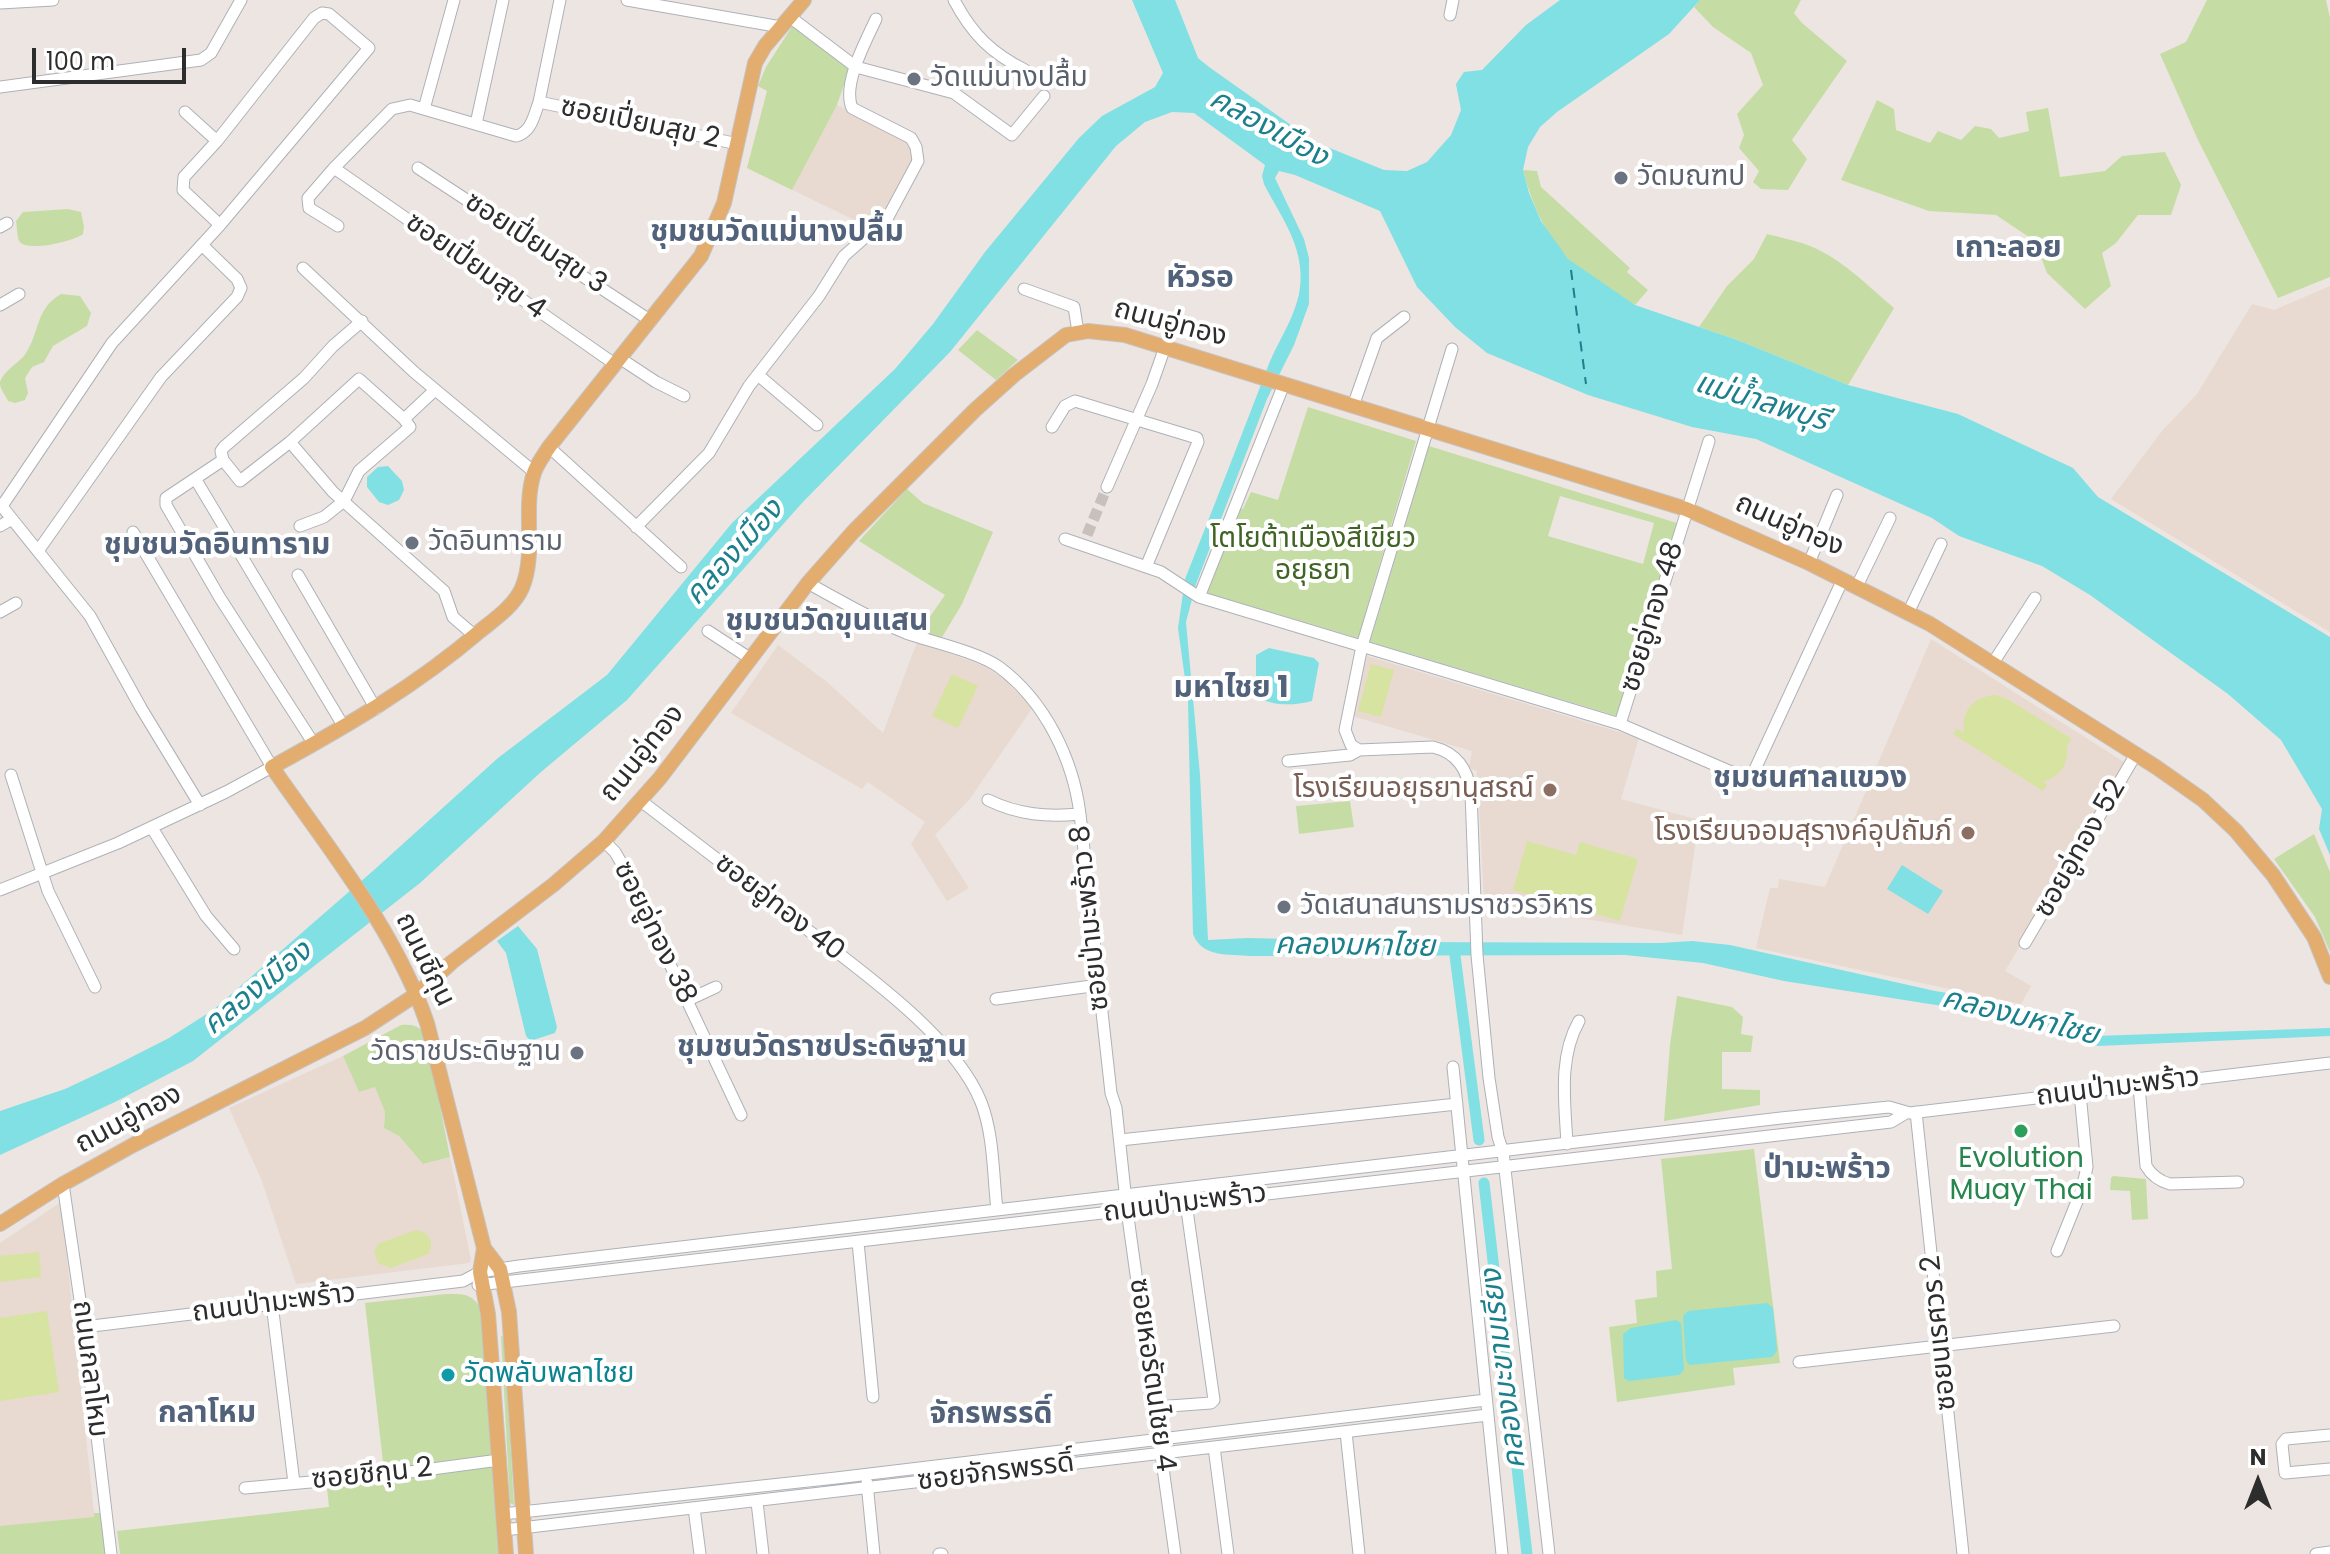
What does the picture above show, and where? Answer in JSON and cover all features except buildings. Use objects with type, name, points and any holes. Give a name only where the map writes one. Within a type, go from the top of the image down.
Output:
[{"type":"main road","points":[[272,767],[376,709],[475,636],[521,590],[527,562],[534,472],[549,447],[701,256],[724,203],[755,63],[804,0]]},
{"type":"main road","name":"ถนนอู่ทอง","points":[[0,1224],[135,1144],[365,1028],[417,994],[471,946],[553,885],[604,841],[641,801],[808,583],[862,522],[975,410],[1048,346],[1078,332],[1125,335],[1686,509],[1857,586],[1993,663],[2203,800],[2262,860],[2314,937],[2330,977]]},
{"type":"main road","name":"ถนนชีกุน","points":[[272,767],[383,930],[417,994],[453,1120],[484,1248],[482,1279],[488,1319],[506,1554]]},
{"type":"main road","name":"ถนนชีกุน","points":[[484,1248],[502,1276],[510,1326],[526,1554]]},
{"type":"street","points":[[0,3],[53,0]]},
{"type":"street","points":[[0,87],[201,60],[211,53],[241,0]]},
{"type":"street","points":[[338,226],[309,208],[307,203],[334,168],[392,109],[403,105],[424,109],[454,0]]},
{"type":"street","points":[[476,124],[503,0]]},
{"type":"street","points":[[539,102],[560,0]]},
{"type":"street","points":[[627,0],[785,22],[856,67],[954,93],[1012,135],[1044,96]]},
{"type":"street","points":[[954,0],[974,33],[999,57],[1025,70]]},
{"type":"street","points":[[1450,15],[1453,0]]},
{"type":"street","points":[[200,805],[90,616],[1,505],[112,343],[203,246],[369,48],[329,14],[322,13],[314,18],[217,141],[184,177],[183,190],[220,225]]},
{"type":"street","points":[[636,527],[709,453],[758,375],[819,296],[844,256],[888,217],[918,161],[911,138],[852,108],[849,100],[856,67],[876,19]]},
{"type":"street","name":"ซอยเปี่ยมสุข 2","points":[[424,109],[516,136],[524,134],[529,128],[539,102],[738,144]]},
{"type":"street","points":[[185,112],[217,141]]},
{"type":"street","name":"ซอยเปี่ยมสุข 4","points":[[334,168],[618,362],[684,396]]},
{"type":"street","name":"ซอยเปี่ยมสุข 3","points":[[418,168],[651,321]]},
{"type":"street","points":[[38,551],[161,377],[237,297],[241,288],[237,279],[203,246]]},
{"type":"street","points":[[303,268],[435,390],[534,472]]},
{"type":"street","points":[[1024,289],[1074,307],[1078,332]]},
{"type":"street","points":[[0,305],[19,294]]},
{"type":"street","points":[[1353,406],[1377,338],[1404,317]]},
{"type":"street","points":[[300,526],[324,517],[344,501],[359,471],[410,425],[359,379],[290,442],[240,481],[223,460],[221,451],[304,378],[333,346],[362,321]]},
{"type":"street","points":[[1107,487],[1165,347]]},
{"type":"street","points":[[1359,750],[1351,745],[1345,730],[1362,646],[1452,349]]},
{"type":"street","points":[[758,375],[817,425]]},
{"type":"street","points":[[1196,596],[1275,381]]},
{"type":"street","points":[[404,419],[435,390]]},
{"type":"street","points":[[1052,427],[1065,406],[1075,401],[1138,418],[1198,440],[1146,567]]},
{"type":"street","name":"ซอยอู่ทอง 48","points":[[1620,724],[1709,441]]},
{"type":"street","points":[[290,442],[315,473],[444,591],[453,617],[475,636]]},
{"type":"street","points":[[549,447],[681,567]]},
{"type":"street","points":[[223,460],[166,498],[166,505],[220,598],[314,744]]},
{"type":"street","points":[[196,480],[344,727]]},
{"type":"street","points":[[1809,563],[1837,495]]},
{"type":"street","points":[[1857,586],[1890,518]]},
{"type":"street","points":[[0,526],[12,519]]},
{"type":"street","points":[[0,890],[81,860],[152,828],[272,767],[133,532]]},
{"type":"street","points":[[1065,539],[1084,540],[1161,572],[1196,596],[1620,724],[1750,780],[1843,579]]},
{"type":"street","points":[[1908,613],[1941,544]]},
{"type":"street","points":[[298,575],[376,709]]},
{"type":"street","name":"ซอยป่ามะพร้าว 8","points":[[808,583],[875,619],[996,665],[1018,684],[1054,732],[1071,770],[1080,814],[1111,1093],[1116,1108],[1126,1195]]},
{"type":"street","points":[[1993,663],[2035,598]]},
{"type":"street","points":[[0,612],[16,603]]},
{"type":"street","points":[[708,631],[751,659]]},
{"type":"street","points":[[1288,761],[1350,755],[1359,750],[1433,747],[1444,750],[1463,766],[1471,792],[1477,955],[1489,1078],[1505,1167],[1549,1554]]},
{"type":"street","name":"ซอยอู่ทอง 52","points":[[2025,943],[2136,754]]},
{"type":"street","points":[[11,775],[55,906],[95,987]]},
{"type":"street","points":[[988,800],[1016,812],[1080,814]]},
{"type":"street","name":"ซอยอู่ทอง 40","points":[[641,801],[843,957],[915,1018],[968,1075],[982,1105],[988,1128],[997,1210]]},
{"type":"street","points":[[152,828],[206,916],[234,949]]},
{"type":"street","name":"ซอยอู่ทอง 38","points":[[604,841],[626,871],[741,1115]]},
{"type":"street","points":[[996,999],[1099,985]]},
{"type":"street","points":[[688,1000],[716,987]]},
{"type":"street","points":[[1567,1144],[1567,1049],[1579,1021]]},
{"type":"street","name":"ถนนป่ามะพร้าว","points":[[84,1327],[482,1279],[997,1210],[1889,1107],[1911,1112],[2330,1063]]},
{"type":"street","points":[[1453,1067],[1502,1554]]},
{"type":"street","points":[[2139,1086],[2149,1172],[2159,1181],[2170,1184],[2238,1182]]},
{"type":"street","points":[[2057,1251],[2082,1189],[2087,1167],[2080,1093]]},
{"type":"street","points":[[1120,1140],[1457,1104]]},
{"type":"street","name":"ถนนป่ามะพร้าว","points":[[502,1276],[858,1242],[1505,1167],[1891,1122],[1911,1112]]},
{"type":"street","name":"ซอยนเรศวร 2","points":[[1911,1112],[1963,1554]]},
{"type":"street","points":[[1667,1132],[1668,1148]]},
{"type":"street","name":"ถนนกลาโหม","points":[[63,1184],[84,1327],[111,1554]]},
{"type":"street","name":"ซอยหอรัตนไชย 4","points":[[1126,1195],[1175,1554]]},
{"type":"street","points":[[1156,1407],[1211,1403],[1214,1400],[1186,1203]]},
{"type":"street","points":[[858,1242],[873,1397]]},
{"type":"street","points":[[272,1304],[294,1483]]},
{"type":"street","points":[[1799,1362],[2114,1326]]},
{"type":"street","name":"ซอยจักรพรรดิ์","points":[[503,1514],[1486,1400]]},
{"type":"street","points":[[1410,1409],[1412,1424]]},
{"type":"street","name":"ซอยจักรพรรดิ์","points":[[504,1530],[1488,1415]]},
{"type":"street","points":[[1300,1422],[1302,1437]]},
{"type":"street","points":[[1346,1432],[1359,1554]]},
{"type":"street","points":[[2330,1435],[2286,1439],[2282,1444],[2285,1473],[2330,1469]]},
{"type":"street","points":[[1214,1447],[1228,1554]]},
{"type":"street","points":[[1064,1449],[1066,1465]]},
{"type":"street","name":"ซอยชีกุน 2","points":[[245,1488],[499,1460]]},
{"type":"street","points":[[866,1474],[874,1554]]},
{"type":"street","points":[[660,1496],[661,1512]]},
{"type":"street","points":[[757,1502],[763,1554]]},
{"type":"street","points":[[694,1508],[700,1554]]},
{"type":"street","points":[[2316,1554],[2330,1552]]},
{"type":"shaded area","points":[[767,91],[829,119],[837,105],[917,143],[917,155],[888,214],[871,228],[747,168]]},
{"type":"shaded area","points":[[2330,286],[2330,632],[2111,499],[2162,431],[2197,394],[2252,304],[2274,310]]},
{"type":"shaded area","name":"โรงเรียนจอมสุรางค์อุปถัมภ์","points":[[1931,639],[2127,764],[2005,971],[2031,986],[2021,1004],[1756,948],[1770,888],[1778,888],[1779,879],[1825,887]]},
{"type":"shaded area","points":[[917,642],[984,666],[1011,683],[1011,687],[1033,707],[969,800],[935,835],[969,888],[947,901],[911,844],[925,822],[868,782],[862,789],[731,713],[778,645],[827,682],[883,733]]},
{"type":"shaded area","name":"โรงเรียนอยุธยานุสรณ์","points":[[1367,656],[1639,738],[1621,799],[1699,820],[1682,935],[1484,902],[1477,771],[1469,768],[1472,751],[1352,716]]},
{"type":"shaded area","points":[[343,1056],[359,1092],[375,1086],[385,1112],[384,1128],[399,1136],[423,1164],[450,1157],[471,1260],[469,1263],[296,1284],[262,1181],[229,1108]]},
{"type":"shaded area","points":[[61,1202],[94,1513],[101,1513],[106,1554],[0,1554],[0,1243]]},
{"type":"green space","points":[[1700,0],[1801,0],[1794,13],[1847,61],[1792,140],[1807,159],[1788,190],[1761,189],[1753,182],[1759,171],[1739,148],[1744,135],[1737,114],[1763,85],[1751,53],[1713,27],[1694,7]]},
{"type":"green space","points":[[2207,0],[2326,0],[2330,18],[2330,277],[2278,298],[2198,140],[2160,54],[2186,42]]},
{"type":"green space","points":[[793,25],[850,67],[837,105],[792,190],[747,168],[767,91],[758,86],[766,67]]},
{"type":"green space","points":[[1877,100],[1894,109],[1896,130],[1930,143],[1938,131],[1961,140],[1975,126],[1991,129],[1999,138],[2029,131],[2026,112],[2048,108],[2060,177],[2105,171],[2122,156],[2165,152],[2181,185],[2171,215],[2138,215],[2116,243],[2102,253],[2111,286],[2085,309],[2047,273],[2035,241],[1996,215],[1929,211],[1841,180]]},
{"type":"green space","points":[[1523,170],[1537,171],[1541,187],[1630,268],[1627,272],[1648,290],[1635,305],[1582,272],[1560,250],[1540,217]]},
{"type":"green space","points":[[68,209],[81,212],[83,234],[40,246],[19,241],[16,221],[23,212]]},
{"type":"green space","points":[[1767,234],[1817,249],[1852,272],[1894,308],[1848,385],[1699,327],[1727,286],[1754,259]]},
{"type":"green space","points":[[61,294],[80,296],[91,313],[87,326],[53,346],[44,362],[32,367],[25,378],[28,393],[25,400],[15,403],[8,401],[1,388],[1,380],[24,356],[46,307]]},
{"type":"green space","points":[[977,330],[1018,360],[996,380],[958,350]]},
{"type":"green space","name":"โตโยต้าเมืองสีเขียว อยุธยา","points":[[1308,407],[1416,441],[1358,638],[1207,593],[1240,508],[1243,509],[1251,492],[1278,500]]},
{"type":"green space","points":[[1429,446],[1677,523],[1617,716],[1370,642]],"holes":[[[1560,496],[1654,523],[1643,564],[1548,536]]]},
{"type":"green space","points":[[907,489],[923,503],[993,532],[962,604],[941,639],[920,631],[945,595],[859,541]]},
{"type":"green space","points":[[1371,664],[1394,670],[1381,717],[1358,711]]},
{"type":"green space","points":[[952,674],[978,686],[958,728],[932,716]]},
{"type":"green space","points":[[1996,695],[2072,739],[2067,745],[2067,758],[2062,768],[2043,782],[2047,785],[2043,791],[1953,734],[1957,729],[1964,733],[1967,711],[1975,701]]},
{"type":"green space","points":[[1350,801],[1354,827],[1299,834],[1296,806]]},
{"type":"green space","points":[[2314,834],[2330,872],[2330,952],[2315,917],[2274,859]]},
{"type":"green space","points":[[1527,841],[1576,855],[1580,842],[1638,859],[1620,921],[1513,890]]},
{"type":"green space","points":[[1677,996],[1732,1007],[1743,1017],[1741,1034],[1753,1036],[1751,1052],[1722,1052],[1722,1089],[1760,1090],[1760,1105],[1664,1121]]},
{"type":"green space","points":[[401,1025],[415,1026],[426,1035],[450,1157],[423,1164],[399,1136],[384,1128],[385,1112],[375,1087],[359,1092],[343,1056]]},
{"type":"green space","points":[[1754,1149],[1780,1363],[1733,1368],[1735,1385],[1617,1402],[1609,1327],[1637,1323],[1635,1300],[1657,1297],[1656,1271],[1672,1269],[1661,1159]]},
{"type":"green space","points":[[2113,1176],[2146,1179],[2148,1219],[2132,1220],[2130,1191],[2110,1190]]},
{"type":"green space","points":[[416,1230],[430,1239],[428,1254],[391,1268],[378,1263],[374,1252],[378,1244]]},
{"type":"green space","points":[[39,1252],[41,1277],[0,1282],[0,1256]]},
{"type":"green space","points":[[446,1294],[466,1296],[481,1309],[499,1554],[120,1554],[117,1531],[329,1507],[327,1488],[385,1480],[365,1303]]},
{"type":"green space","points":[[47,1311],[59,1392],[0,1401],[0,1318]]},
{"type":"green space","points":[[501,1336],[504,1337],[514,1505],[510,1503]]},
{"type":"green space","points":[[94,1513],[101,1513],[106,1554],[0,1554],[0,1526],[94,1517]]},
{"type":"water","points":[[1132,0],[1175,0],[1198,58],[1315,142],[1384,170],[1407,171],[1427,162],[1451,135],[1461,110],[1456,84],[1464,72],[1482,70],[1526,25],[1560,0],[1700,0],[1669,34],[1557,112],[1540,127],[1528,147],[1523,170],[1529,193],[1541,221],[1568,259],[1635,305],[1740,341],[1848,385],[1958,414],[2073,468],[2098,497],[2330,637],[2330,855],[2319,829],[2322,809],[2281,740],[2228,694],[2090,595],[2042,566],[1959,536],[1932,518],[1756,439],[1692,427],[1588,395],[1487,353],[1455,327],[1417,287],[1380,211],[1279,171],[1275,178],[1304,239],[1309,258],[1309,304],[1294,345],[1267,399],[1196,584],[1186,622],[1200,775],[1208,940],[1692,941],[1730,945],[1935,991],[1997,1001],[2095,1036],[2330,1028],[2330,1036],[2098,1046],[2048,1027],[1993,1014],[1784,981],[1703,963],[1625,955],[1251,956],[1217,953],[1203,947],[1193,934],[1188,701],[1178,628],[1185,579],[1272,356],[1295,308],[1301,281],[1295,245],[1264,184],[1262,176],[1265,165],[1194,113],[1172,112],[1145,122],[1116,146],[950,352],[802,503],[627,700],[541,772],[420,883],[193,1061],[115,1102],[0,1155],[0,1111],[65,1089],[116,1065],[169,1038],[213,1010],[498,758],[607,675],[732,523],[895,369],[933,324],[985,252],[1079,138],[1102,116],[1155,87],[1163,73]]},
{"type":"water","points":[[388,466],[402,481],[404,490],[399,500],[388,505],[379,502],[367,487],[367,477],[378,467]]},
{"type":"water","points":[[1269,648],[1314,658],[1319,663],[1312,701],[1283,704],[1256,697],[1256,655]]},
{"type":"water","points":[[1902,865],[1943,891],[1928,914],[1887,889]]},
{"type":"water","points":[[518,926],[537,949],[557,1027],[555,1033],[530,1041],[526,1036],[506,953],[497,941]]},
{"type":"water","points":[[1767,1303],[1773,1308],[1777,1351],[1772,1357],[1690,1365],[1686,1361],[1683,1316],[1688,1311]]},
{"type":"water","points":[[1676,1320],[1681,1323],[1684,1370],[1679,1375],[1629,1381],[1624,1378],[1623,1334],[1631,1328]]},
{"type":"waterway","name":"คลองมะขามเรียง","points":[[1454,948],[1479,1140]]},
{"type":"waterway","name":"คลองมะขามเรียง","points":[[1484,1183],[1527,1554]]},
{"type":"ferry route","points":[[1571,270],[1586,384]]},
{"type":"tunnel","points":[[1087,535],[1107,487]]},
{"type":"place","name":"วัดแม่นางปลื้ม","points":[[914,79]]},
{"type":"place","name":"วัดมณฑป","points":[[1621,178]]},
{"type":"place","name":"วัดอินทาราม","points":[[412,543]]},
{"type":"place","name":"โรงเรียนอยุธยานุสรณ์","points":[[1550,790]]},
{"type":"place","name":"โรงเรียนจอมสุรางค์อุปถัมภ์","points":[[1968,833]]},
{"type":"place","name":"วัดเสนาสนารามราชวรวิหาร","points":[[1284,907]]},
{"type":"place","name":"วัดราชประดิษฐาน","points":[[577,1053]]},
{"type":"place","name":"Evolution Muay Thai","points":[[2021,1131]]},
{"type":"place","name":"วัดพลับพลาไชย","points":[[448,1375]]},
{"type":"district","name":"ชุมชนวัดแม่นางปลื้ม","points":[[777,233]]},
{"type":"district","name":"เกาะลอย","points":[[2008,249]]},
{"type":"district","name":"หัวรอ","points":[[1200,279]]},
{"type":"district","name":"ชุมชนวัดอินทาราม","points":[[217,546]]},
{"type":"district","name":"ชุมชนวัดขุนแสน","points":[[827,622]]},
{"type":"district","name":"มหาไชย 1","points":[[1231,689]]},
{"type":"district","name":"ชุมชนศาลแขวง","points":[[1810,779]]},
{"type":"district","name":"ชุมชนวัดราชประดิษฐาน","points":[[822,1048]]},
{"type":"district","name":"ป่ามะพร้าว","points":[[1827,1170]]},
{"type":"district","name":"กลาโหม","points":[[207,1414]]},
{"type":"district","name":"จักรพรรดิ์","points":[[991,1415]]},
{"type":"water label","name":"คลองเมือง","points":[[1268,129]]},
{"type":"water label","name":"แม่น้ำลพบุรี","points":[[1761,403]]},
{"type":"water label","name":"คลองเมือง","points":[[735,553]]},
{"type":"water label","name":"คลองมหาไชย","points":[[1355,947]]},
{"type":"water label","name":"คลองเมือง","points":[[258,989]]},
{"type":"water label","name":"คลองมหาไชย","points":[[2020,1018]]}]
